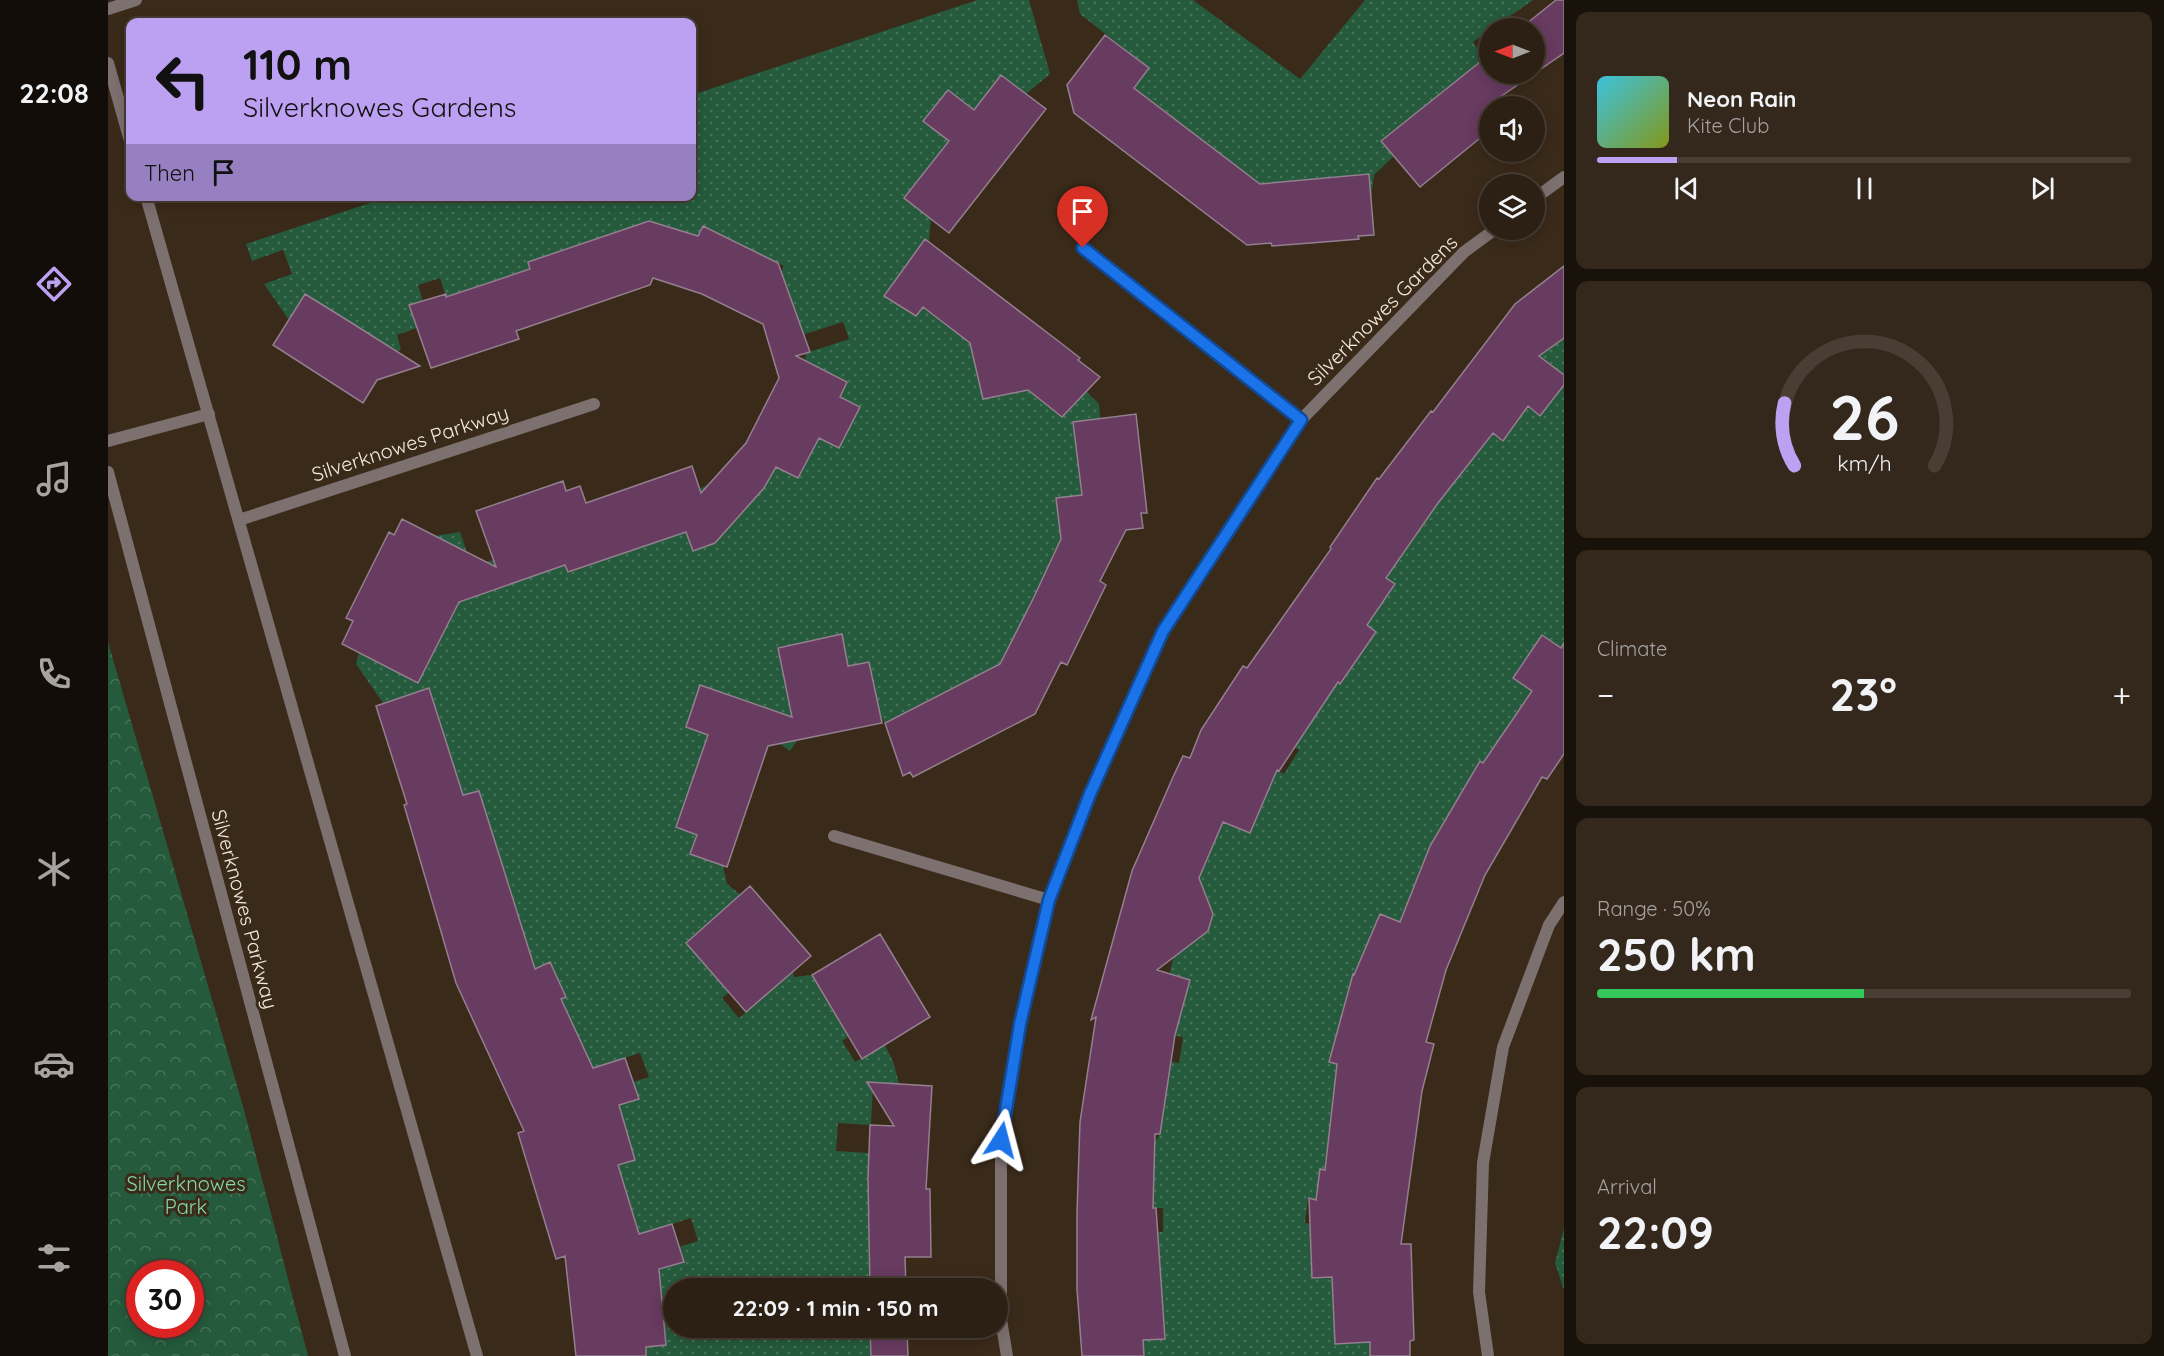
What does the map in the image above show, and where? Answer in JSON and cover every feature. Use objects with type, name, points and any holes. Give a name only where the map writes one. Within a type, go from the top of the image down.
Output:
[{"type":"street","points":[[108,9],[136,0]]},
{"type":"street","points":[[108,63],[126,127]]},
{"type":"street","points":[[1545,191],[1564,177]]},
{"type":"street","points":[[147,201],[477,1356]]},
{"type":"street","name":"Silverknowes Gardens","points":[[1007,1356],[1001,1320],[1001,1140],[1020,1024],[1049,900],[1090,794],[1163,631],[1301,420],[1464,252],[1480,240]]},
{"type":"street","points":[[1083,248],[1301,420]]},
{"type":"street","name":"Silverknowes Parkway","points":[[239,520],[594,404]]},
{"type":"street","points":[[108,441],[209,414]]},
{"type":"street","name":"Silverknowes Parkway","points":[[108,472],[345,1356]]},
{"type":"street","points":[[834,836],[1049,900]]},
{"type":"street","points":[[1488,1356],[1479,1292],[1483,1163],[1503,1047],[1549,925],[1564,902]]},
{"type":"green space","points":[[977,0],[1029,0],[1050,74],[1026,94],[974,110],[924,121],[949,141],[904,198],[931,219],[927,259],[954,261],[930,293],[884,296],[915,316],[923,307],[991,359],[987,364],[976,368],[983,399],[1012,393],[1020,383],[1044,403],[1050,396],[1068,412],[1086,391],[1099,404],[1100,418],[1073,422],[1083,495],[1103,518],[1052,558],[1014,638],[1017,665],[985,672],[885,723],[848,666],[841,635],[778,648],[797,741],[790,751],[700,686],[686,727],[708,735],[677,827],[697,835],[690,854],[723,866],[727,884],[746,899],[709,931],[705,926],[686,943],[708,969],[733,989],[722,998],[739,1018],[793,972],[794,977],[812,975],[830,1006],[845,997],[863,1027],[842,1041],[855,1062],[885,1045],[894,1064],[899,1084],[873,1083],[871,1125],[838,1123],[836,1151],[869,1153],[870,1278],[663,1278],[663,1315],[642,1317],[650,1272],[684,1262],[679,1247],[698,1241],[691,1218],[639,1234],[622,1176],[606,1180],[587,1112],[638,1099],[633,1082],[649,1077],[640,1053],[589,1069],[538,1010],[566,996],[550,962],[528,972],[518,914],[505,871],[486,876],[489,823],[479,791],[463,795],[428,689],[383,703],[356,664],[359,653],[430,660],[447,626],[435,536],[460,532],[472,567],[493,560],[496,568],[487,571],[494,590],[540,574],[559,549],[568,573],[591,565],[579,527],[617,531],[625,553],[686,532],[693,551],[718,542],[699,489],[709,484],[742,513],[757,496],[740,480],[776,467],[798,478],[819,438],[859,407],[840,397],[847,382],[805,361],[806,353],[849,339],[843,322],[780,342],[764,308],[784,266],[703,226],[683,267],[689,234],[648,220],[632,271],[614,233],[528,262],[539,296],[508,306],[499,279],[446,297],[440,278],[418,285],[423,301],[417,328],[397,335],[401,350],[396,351],[305,294],[289,320],[264,284],[292,274],[283,250],[252,261],[246,244],[376,201],[696,201],[696,94]]},
{"type":"green space","points":[[1077,0],[1193,0],[1300,79],[1365,0],[1533,0],[1507,18],[1479,18],[1479,38],[1473,42],[1479,50],[1479,63],[1472,68],[1479,78],[1479,84],[1483,84],[1491,96],[1463,100],[1451,85],[1381,141],[1394,156],[1374,175],[1371,197],[1354,199],[1352,176],[1266,183],[1268,203],[1240,169],[1134,87],[1149,68],[1080,14]]},
{"type":"green space","points":[[1537,324],[1553,346],[1564,338],[1564,375],[1520,342]]},
{"type":"green space","points":[[1564,385],[1564,650],[1542,635],[1513,677],[1532,691],[1508,725],[1522,735],[1487,765],[1479,761],[1425,859],[1400,922],[1380,914],[1373,930],[1380,982],[1353,975],[1329,1061],[1370,1073],[1343,1172],[1320,1170],[1316,1200],[1308,1199],[1305,1223],[1346,1229],[1310,1235],[1312,1278],[1346,1277],[1334,1324],[1335,1343],[1370,1342],[1370,1356],[1144,1356],[1139,1232],[1163,1232],[1163,1208],[1138,1208],[1153,1191],[1155,1142],[1160,1134],[1168,1083],[1153,1059],[1179,1063],[1183,1037],[1157,1033],[1180,1015],[1190,980],[1170,974],[1173,959],[1181,949],[1208,929],[1212,915],[1209,904],[1173,894],[1204,868],[1223,822],[1250,833],[1263,802],[1248,750],[1284,774],[1299,750],[1276,735],[1303,735],[1316,715],[1330,677],[1341,684],[1376,632],[1356,618],[1395,584],[1386,578],[1430,515],[1416,504],[1441,499],[1480,449],[1468,415],[1503,441],[1520,401],[1540,416]]},
{"type":"green space","name":"Silverknowes Park","points":[[108,642],[243,1106],[308,1356],[108,1356]]},
{"type":"green space","points":[[1564,1228],[1564,1290],[1555,1263]]},
{"type":"green space","points":[[665,1338],[870,1338],[871,1356],[646,1356],[646,1347],[666,1344]]},
{"type":"building","points":[[1556,0],[1564,0],[1564,53],[1545,66],[1545,18],[1534,18]]},
{"type":"building","points":[[1105,35],[1149,68],[1134,88],[1260,184],[1369,174],[1374,235],[1336,241],[1272,246],[1271,243],[1247,245],[1074,113],[1067,85]]},
{"type":"building","points":[[1479,63],[1479,84],[1519,84],[1502,96],[1479,96],[1479,139],[1420,187],[1381,141]]},
{"type":"building","points":[[1001,75],[1046,109],[949,233],[904,198],[949,141],[923,121],[948,90],[974,110]]},
{"type":"building","points":[[649,221],[698,236],[703,226],[778,263],[810,352],[796,356],[847,382],[840,397],[860,407],[839,448],[819,438],[798,478],[776,467],[764,488],[715,543],[693,551],[686,532],[568,572],[565,565],[459,602],[418,683],[342,644],[353,621],[346,618],[389,532],[394,535],[402,519],[496,567],[476,511],[563,481],[566,491],[580,486],[586,503],[692,466],[701,493],[746,443],[779,378],[763,324],[702,294],[653,278],[650,285],[516,331],[519,339],[431,368],[409,305],[446,294],[446,297],[530,269],[528,262]]},
{"type":"building","points":[[925,239],[1080,358],[1078,360],[1100,377],[1062,417],[1028,390],[983,399],[970,343],[923,307],[916,316],[884,296]]},
{"type":"building","points":[[1564,266],[1564,338],[1539,356],[1564,375],[1564,385],[1540,416],[1528,406],[1503,441],[1493,433],[1438,503],[1386,578],[1395,584],[1367,625],[1376,632],[1340,684],[1338,682],[1279,771],[1277,770],[1250,833],[1223,822],[1199,878],[1213,914],[1208,931],[1157,970],[1190,980],[1175,1035],[1160,1134],[1155,1134],[1153,1208],[1156,1208],[1165,1339],[1143,1340],[1144,1356],[1082,1356],[1077,1289],[1077,1212],[1080,1122],[1096,1017],[1091,1020],[1132,871],[1173,777],[1183,756],[1190,758],[1201,730],[1243,666],[1247,668],[1331,549],[1330,547],[1377,478],[1379,479],[1431,411],[1433,412],[1515,304]]},
{"type":"building","points":[[305,294],[420,366],[377,380],[363,403],[273,345]]},
{"type":"building","points":[[1136,414],[1147,513],[1141,513],[1143,528],[1126,530],[1100,581],[1106,585],[1067,665],[1061,662],[1035,714],[913,777],[910,772],[903,776],[885,723],[1000,664],[1033,599],[1061,539],[1056,498],[1082,495],[1073,422]]},
{"type":"building","points":[[842,634],[848,666],[869,662],[882,723],[768,746],[727,867],[690,854],[697,835],[676,827],[708,735],[686,727],[700,685],[792,717],[778,648]]},
{"type":"building","points":[[1542,635],[1561,648],[1564,643],[1564,754],[1547,779],[1542,777],[1485,875],[1446,970],[1426,1042],[1434,1044],[1422,1091],[1401,1244],[1411,1244],[1414,1340],[1410,1341],[1410,1356],[1370,1356],[1370,1342],[1335,1344],[1332,1277],[1312,1278],[1309,1198],[1316,1200],[1320,1169],[1325,1170],[1337,1064],[1329,1062],[1353,974],[1380,914],[1400,922],[1430,846],[1480,761],[1483,763],[1532,691],[1513,678]]},
{"type":"building","points":[[429,688],[463,795],[479,791],[535,969],[550,962],[566,997],[561,999],[593,1068],[625,1058],[639,1099],[619,1105],[635,1160],[618,1165],[639,1234],[672,1224],[684,1262],[659,1269],[663,1338],[665,1338],[666,1345],[646,1347],[646,1356],[576,1356],[565,1256],[556,1259],[518,1133],[524,1131],[456,983],[404,805],[407,804],[376,706]]},
{"type":"building","points":[[750,886],[811,956],[746,1012],[686,943]]},
{"type":"building","points":[[880,934],[930,1017],[862,1059],[812,975]]},
{"type":"building","points":[[867,1082],[932,1086],[926,1189],[930,1189],[931,1257],[905,1257],[906,1278],[870,1278],[868,1178],[870,1125],[894,1126]]},
{"type":"building","points":[[870,1338],[907,1338],[908,1356],[871,1356]]},
{"type":"route","points":[[1001,1140],[1020,1024],[1049,900],[1090,794],[1163,631],[1301,420],[1083,248]]}]
